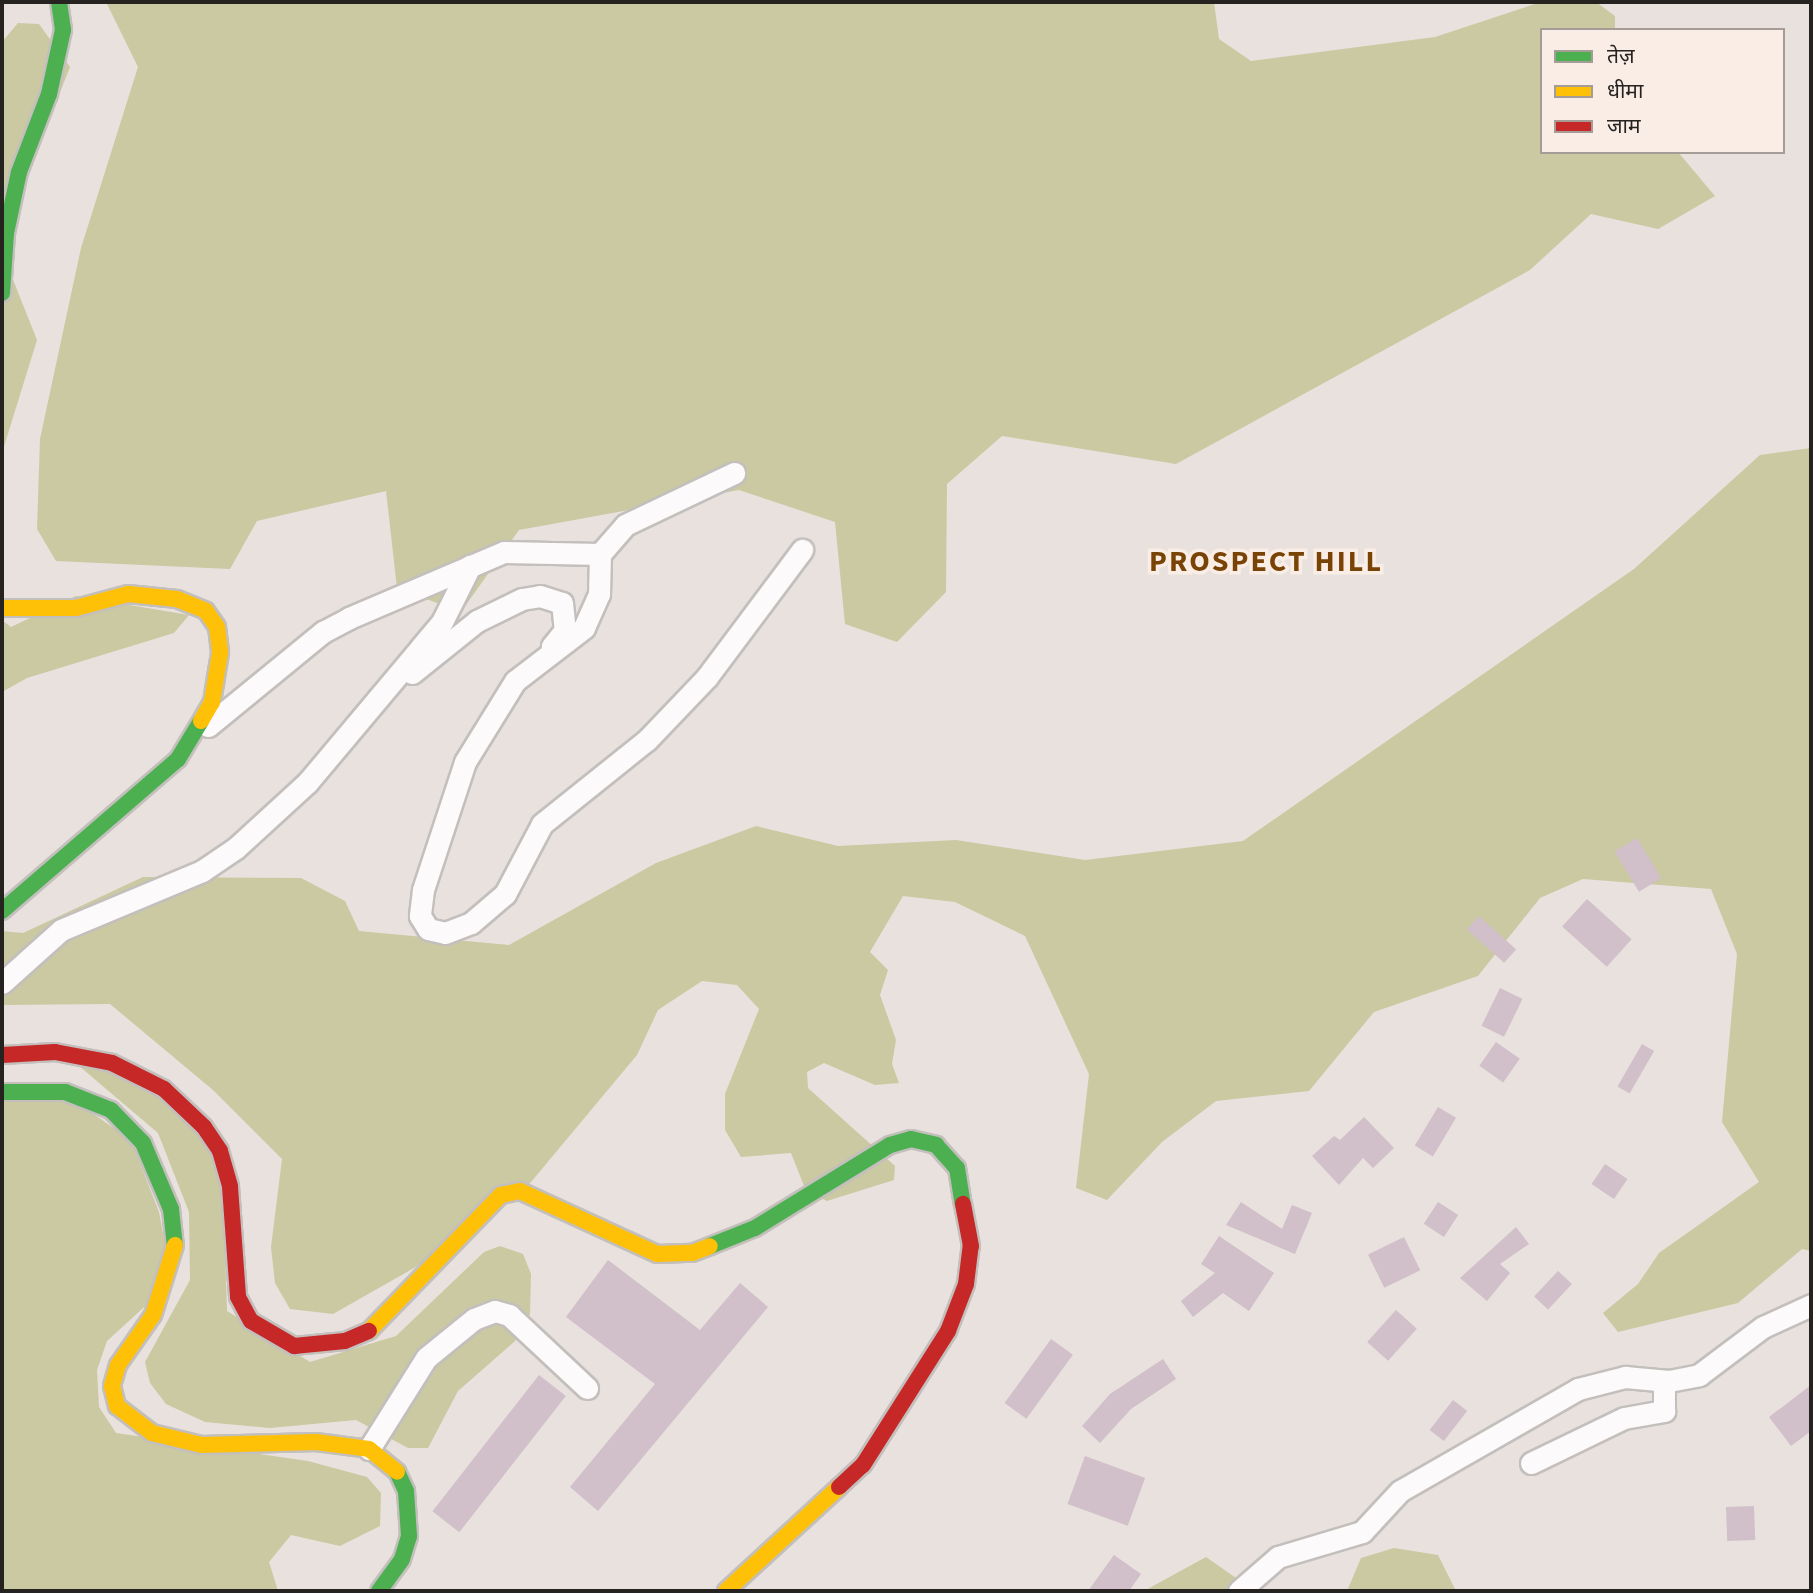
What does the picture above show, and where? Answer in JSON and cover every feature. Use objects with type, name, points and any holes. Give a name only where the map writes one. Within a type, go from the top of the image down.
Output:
[{"type":"main road","points":[[2,293],[6,233],[19,172],[49,94],[63,30],[59,2]]},
{"type":"main road","points":[[2,608],[76,608],[128,594],[177,599],[206,611],[217,626],[220,653],[212,702],[178,759],[2,911]]},
{"type":"main road","points":[[2,1055],[55,1052],[111,1063],[164,1089],[204,1127],[220,1151],[230,1187],[238,1297],[251,1321],[294,1346],[345,1341],[378,1327],[501,1195],[520,1191],[657,1254],[692,1253],[755,1228],[890,1145],[911,1139],[936,1146],[957,1168],[971,1246],[966,1284],[948,1331],[863,1465],[726,1591]]},
{"type":"main road","points":[[2,1092],[65,1092],[111,1110],[143,1143],[171,1209],[176,1239],[170,1272],[153,1315],[118,1365],[112,1386],[117,1406],[132,1422],[152,1433],[215,1446],[316,1442],[369,1449],[398,1473],[406,1491],[409,1525],[402,1559],[379,1591]]},
{"type":"street","points":[[600,554],[625,525],[734,473]]},
{"type":"street","points":[[190,740],[323,632],[470,566],[530,550],[600,554]]},
{"type":"street","points":[[600,554],[604,560],[594,611],[584,628],[515,681],[465,762],[423,890],[420,916],[428,929],[445,933],[471,923],[505,894],[542,824],[647,740],[707,677],[802,550]]},
{"type":"street","points":[[2,983],[61,930],[202,871],[236,848],[307,783],[442,622],[470,566]]},
{"type":"street","points":[[368,711],[477,621],[540,596],[558,600],[567,615],[565,630],[538,663]]},
{"type":"street","points":[[1239,1591],[1278,1558],[1362,1532],[1400,1491],[1578,1389],[1625,1377],[1664,1381],[1699,1375],[1763,1327],[1811,1305]]},
{"type":"street","points":[[369,1449],[426,1358],[474,1319],[495,1311],[509,1315],[587,1388]]},
{"type":"street","points":[[1531,1463],[1625,1418],[1664,1411],[1664,1381]]},
{"type":"green space","points":[[106,2],[1214,2],[1219,39],[1251,61],[1435,37],[1541,2],[1596,2],[1615,16],[1615,28],[1540,28],[1540,154],[1680,154],[1715,196],[1658,229],[1591,214],[1530,270],[1176,464],[1002,436],[947,484],[946,592],[897,642],[845,624],[835,522],[739,490],[519,530],[461,612],[397,588],[386,491],[257,521],[230,569],[56,561],[37,529],[40,439],[81,248],[138,67]]},
{"type":"green space","points":[[18,23],[39,24],[70,67],[2,240],[2,42]]},
{"type":"green space","points":[[2,252],[37,340],[2,453]]},
{"type":"green space","points":[[1811,448],[1811,1251],[1802,1249],[1738,1303],[1618,1332],[1603,1313],[1638,1284],[1659,1253],[1759,1182],[1722,1122],[1737,954],[1711,889],[1583,879],[1540,898],[1478,976],[1374,1012],[1309,1091],[1216,1101],[1162,1142],[1107,1200],[1076,1188],[1089,1074],[1025,936],[955,902],[903,896],[870,952],[888,970],[880,995],[896,1040],[892,1064],[899,1083],[875,1085],[824,1063],[807,1072],[808,1088],[895,1166],[894,1180],[827,1201],[806,1191],[791,1153],[741,1157],[725,1130],[725,1094],[759,1009],[737,985],[702,981],[658,1010],[637,1055],[526,1188],[414,1268],[333,1314],[290,1309],[275,1283],[271,1247],[282,1159],[213,1090],[110,1004],[2,1005],[2,931],[23,933],[143,877],[301,878],[345,901],[359,931],[509,945],[656,863],[756,826],[838,846],[956,840],[1085,860],[1243,841],[1634,569],[1760,455]]},
{"type":"green space","points":[[76,596],[189,615],[174,633],[27,678],[2,692],[2,620],[11,627]]},
{"type":"green space","points":[[134,1062],[222,1159],[227,1311],[310,1362],[396,1336],[484,1252],[500,1246],[523,1254],[531,1274],[530,1314],[515,1341],[458,1391],[428,1448],[408,1448],[356,1420],[270,1428],[205,1422],[166,1404],[150,1383],[145,1362],[190,1280],[189,1212],[158,1133],[78,1065]]},
{"type":"green space","points":[[2,1088],[82,1106],[131,1140],[159,1212],[168,1260],[153,1299],[107,1341],[97,1370],[99,1407],[116,1433],[308,1461],[367,1477],[381,1493],[380,1526],[340,1546],[291,1535],[269,1562],[278,1591],[2,1591]]},
{"type":"green space","points":[[1394,1548],[1438,1555],[1456,1591],[1347,1591],[1361,1558]]},
{"type":"green space","points":[[1206,1557],[1236,1578],[1243,1591],[1144,1591]]},
{"type":"building","points":[[1637,838],[1661,878],[1639,892],[1615,851]]},
{"type":"building","points":[[1587,899],[1632,939],[1607,967],[1562,926]]},
{"type":"building","points":[[1479,916],[1516,949],[1504,963],[1467,929]]},
{"type":"building","points":[[1500,988],[1522,999],[1504,1037],[1482,1026]]},
{"type":"building","points":[[1496,1042],[1520,1059],[1503,1082],[1479,1066]]},
{"type":"building","points":[[1642,1044],[1654,1051],[1630,1093],[1618,1086]]},
{"type":"building","points":[[1438,1107],[1456,1118],[1433,1156],[1415,1146]]},
{"type":"building","points":[[1364,1117],[1394,1148],[1373,1168],[1363,1158],[1339,1185],[1312,1156],[1334,1136],[1340,1140]]},
{"type":"building","points":[[1605,1164],[1627,1179],[1614,1199],[1592,1184]]},
{"type":"building","points":[[1241,1202],[1282,1229],[1292,1205],[1312,1213],[1295,1254],[1226,1225]]},
{"type":"building","points":[[1438,1202],[1458,1215],[1444,1237],[1424,1224]]},
{"type":"building","points":[[1516,1227],[1529,1244],[1500,1264],[1510,1273],[1487,1301],[1460,1278]]},
{"type":"building","points":[[1219,1236],[1274,1273],[1249,1311],[1223,1293],[1193,1317],[1181,1301],[1215,1273],[1201,1264]]},
{"type":"building","points":[[1404,1237],[1420,1270],[1384,1288],[1368,1255]]},
{"type":"building","points":[[608,1260],[700,1330],[740,1283],[768,1307],[598,1511],[570,1487],[655,1384],[566,1317]]},
{"type":"building","points":[[1558,1271],[1572,1284],[1548,1310],[1534,1297]]},
{"type":"building","points":[[1396,1310],[1417,1329],[1388,1361],[1367,1342]]},
{"type":"building","points":[[1051,1339],[1073,1355],[1026,1419],[1005,1403]]},
{"type":"building","points":[[1163,1359],[1176,1379],[1131,1409],[1100,1443],[1082,1426],[1110,1394]]},
{"type":"building","points":[[539,1375],[566,1396],[459,1532],[432,1511]]},
{"type":"building","points":[[1811,1385],[1811,1431],[1791,1446],[1769,1417]]},
{"type":"building","points":[[1453,1400],[1467,1411],[1444,1441],[1430,1430]]},
{"type":"building","points":[[1085,1456],[1145,1478],[1128,1526],[1068,1504]]},
{"type":"building","points":[[1754,1506],[1755,1540],[1727,1541],[1726,1507]]},
{"type":"building","points":[[1114,1555],[1141,1574],[1129,1591],[1088,1591]]},
{"type":"traffic: fast","points":[[2,293],[6,233],[19,172],[49,94],[63,30],[59,2]]},
{"type":"traffic: fast","points":[[2,911],[178,759],[201,721]]},
{"type":"traffic: fast","points":[[2,1092],[65,1092],[111,1110],[143,1143],[171,1209],[175,1245]]},
{"type":"traffic: fast","points":[[710,1246],[755,1228],[890,1145],[911,1139],[936,1145],[957,1168],[963,1204]]},
{"type":"traffic: fast","points":[[379,1591],[402,1559],[409,1536],[406,1491],[397,1472]]},
{"type":"traffic: slow","points":[[2,608],[76,608],[128,594],[177,599],[206,611],[217,627],[220,653],[212,702],[201,721]]},
{"type":"traffic: slow","points":[[369,1331],[501,1195],[520,1191],[657,1254],[692,1253],[710,1246]]},
{"type":"traffic: slow","points":[[175,1245],[153,1315],[118,1365],[112,1386],[117,1406],[152,1433],[202,1445],[316,1442],[369,1449],[397,1472]]},
{"type":"traffic: slow","points":[[726,1591],[839,1487]]},
{"type":"traffic: jam","points":[[2,1055],[55,1052],[112,1063],[164,1089],[204,1127],[220,1151],[230,1187],[238,1297],[251,1321],[294,1346],[345,1341],[369,1331]]},
{"type":"traffic: jam","points":[[839,1487],[863,1465],[948,1331],[966,1284],[971,1246],[963,1204]]},
{"type":"district","name":"PROSPECT HILL","points":[[1266,562]]}]
